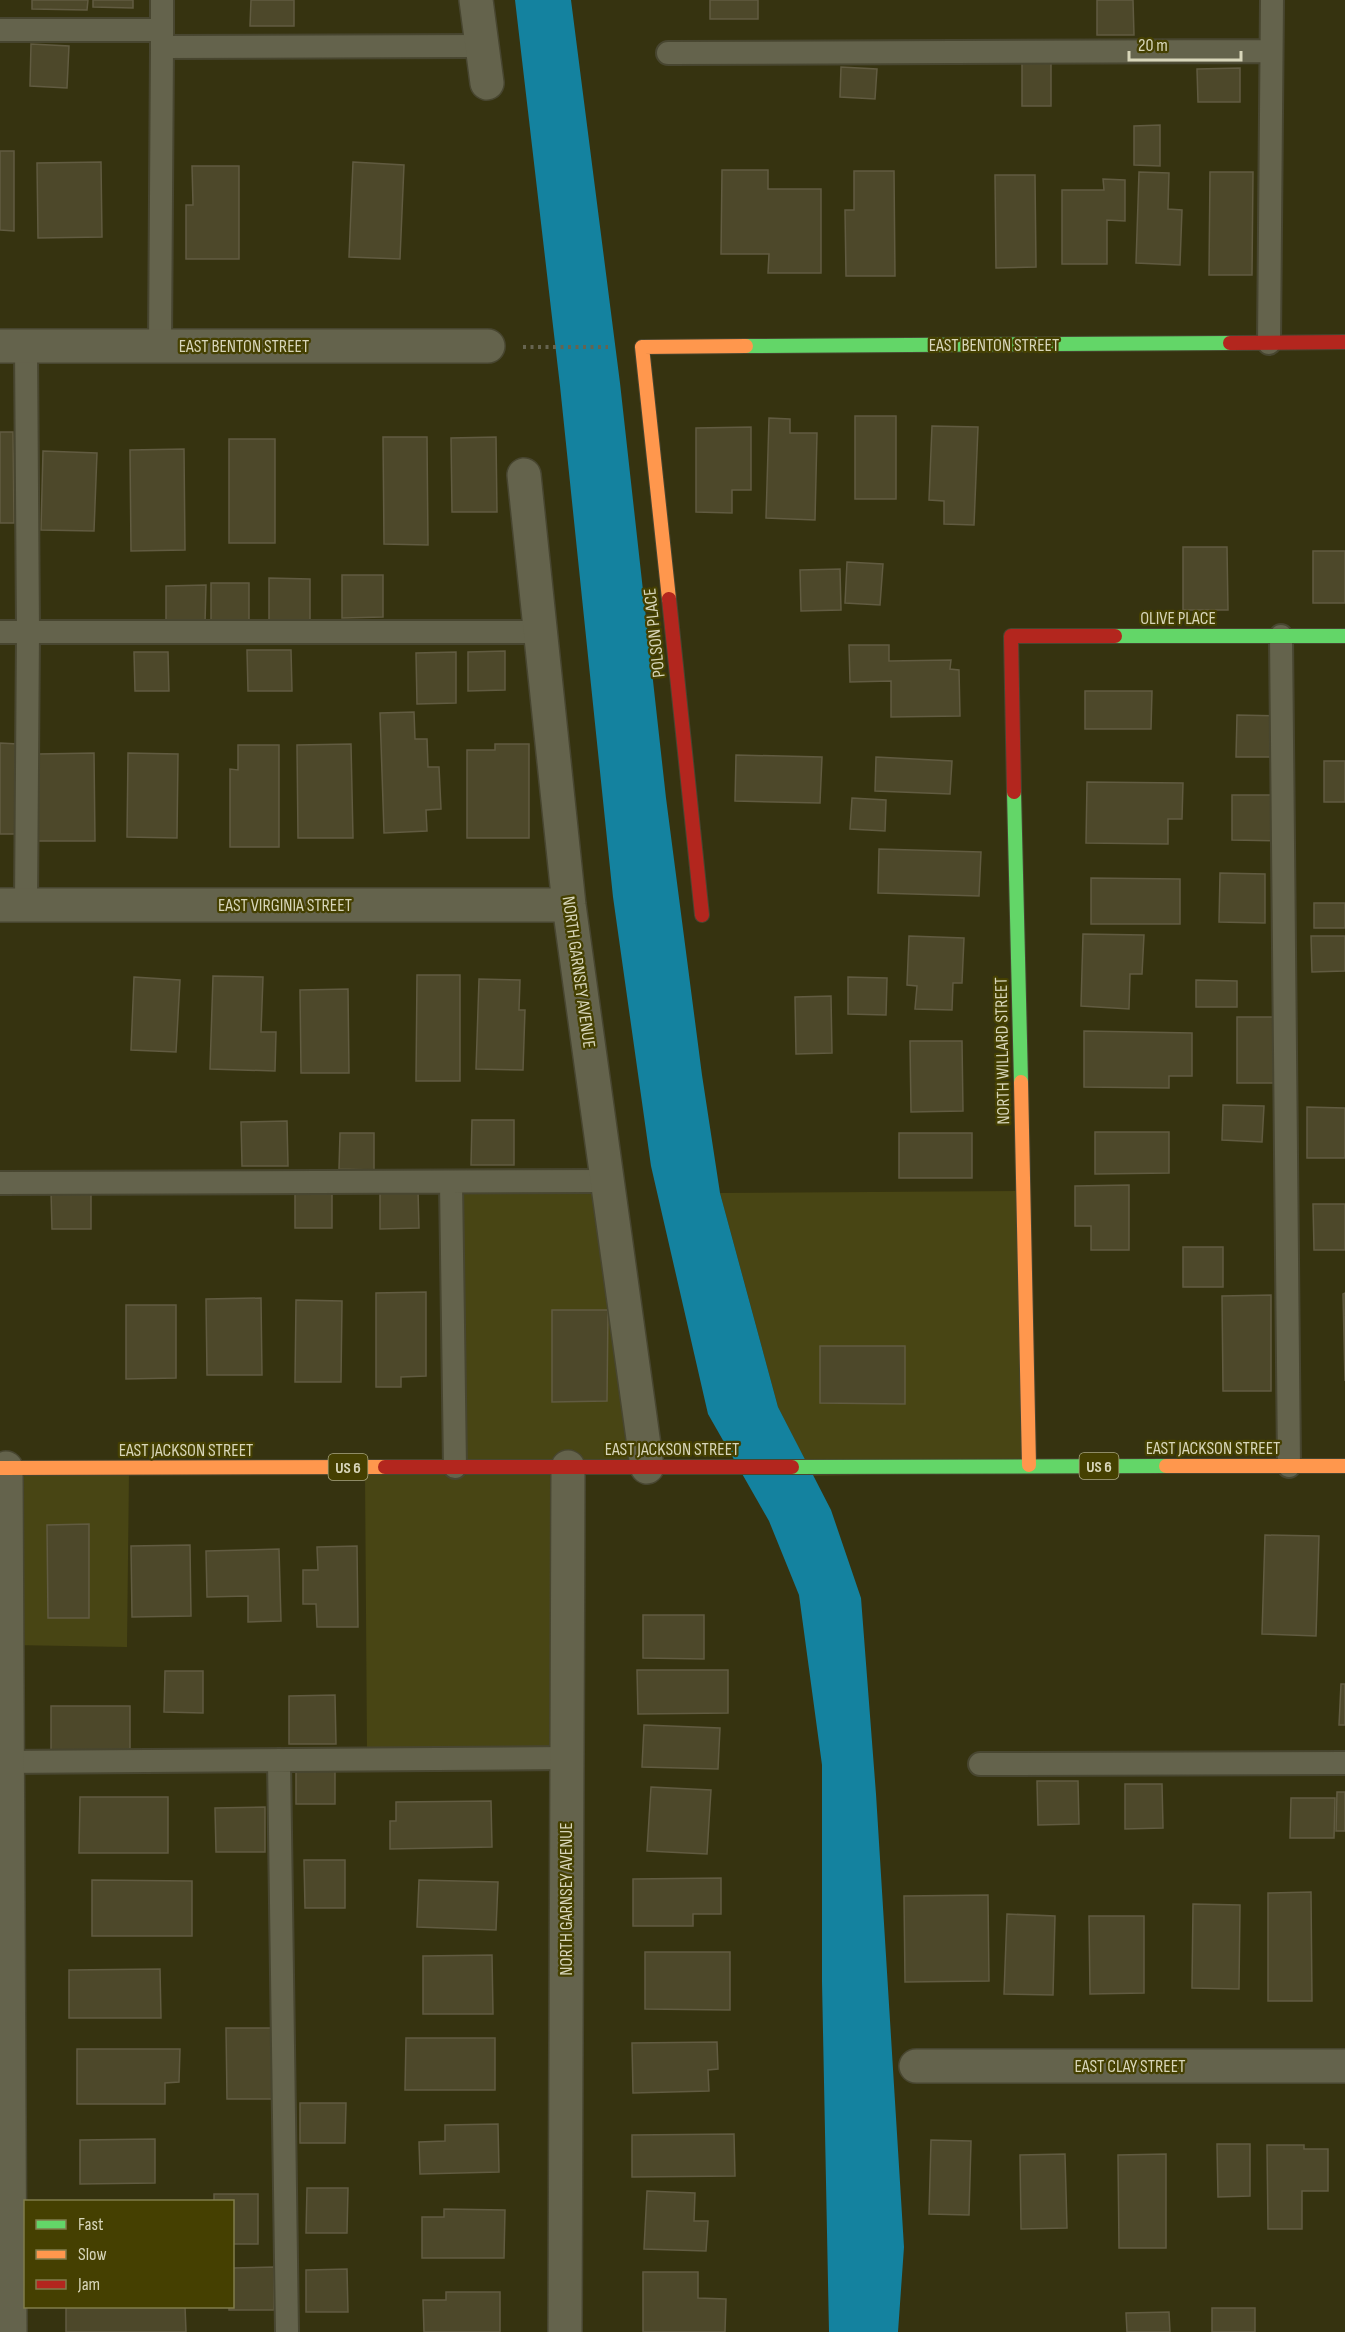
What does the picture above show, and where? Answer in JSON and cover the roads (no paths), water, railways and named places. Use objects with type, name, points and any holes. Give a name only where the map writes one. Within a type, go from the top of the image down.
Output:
[{"type":"street","points":[[476,0],[487,83]]},
{"type":"street","name":"EAST BENTON STREET","points":[[642,347],[1345,342]]},
{"type":"street","name":"EAST BENTON STREET","points":[[13,346],[488,346]]},
{"type":"street","name":"POLSON PLACE","points":[[642,347],[702,915]]},
{"type":"street","name":"NORTH GARNSEY AVENUE","points":[[524,475],[569,905],[647,1467]]},
{"type":"street","name":"OLIVE PLACE","points":[[1011,636],[1345,636]]},
{"type":"street","name":"NORTH WILLARD STREET","points":[[1011,636],[1029,1465]]},
{"type":"street","name":"EAST VIRGINIA STREET","points":[[13,905],[569,905]]},
{"type":"street","name":"EAST JACKSON STREET","points":[[3,1468],[1345,1466]]},
{"type":"street","name":"NORTH GARNSEY AVENUE","points":[[565,2332],[568,1467]]},
{"type":"street","points":[[3,1468],[10,2332]]},
{"type":"street","name":"EAST CLAY STREET","points":[[916,2066],[1345,2066]]},
{"type":"lane","points":[[160,346],[162,0]]},
{"type":"lane","points":[[1269,343],[1272,0]]},
{"type":"lane","points":[[0,30],[162,39],[482,46]]},
{"type":"lane","points":[[668,53],[1271,51]]},
{"type":"lane","points":[[13,346],[27,632],[13,905]]},
{"type":"lane","points":[[0,632],[540,632]]},
{"type":"lane","points":[[1281,636],[1290,1466]]},
{"type":"lane","points":[[0,1183],[608,1180]]},
{"type":"lane","points":[[451,1182],[455,1467]]},
{"type":"lane","points":[[4,1762],[567,1758]]},
{"type":"lane","points":[[279,1760],[286,2332]]},
{"type":"lane","points":[[980,1764],[1345,1763]]},
{"type":"water","points":[[515,0],[571,0],[620,383],[666,798],[702,1075],[720,1193],[778,1407],[831,1510],[861,1598],[876,1794],[904,2247],[898,2332],[829,2332],[822,1982],[822,1765],[799,1595],[769,1521],[708,1414],[651,1166],[613,897],[560,386]]}]
